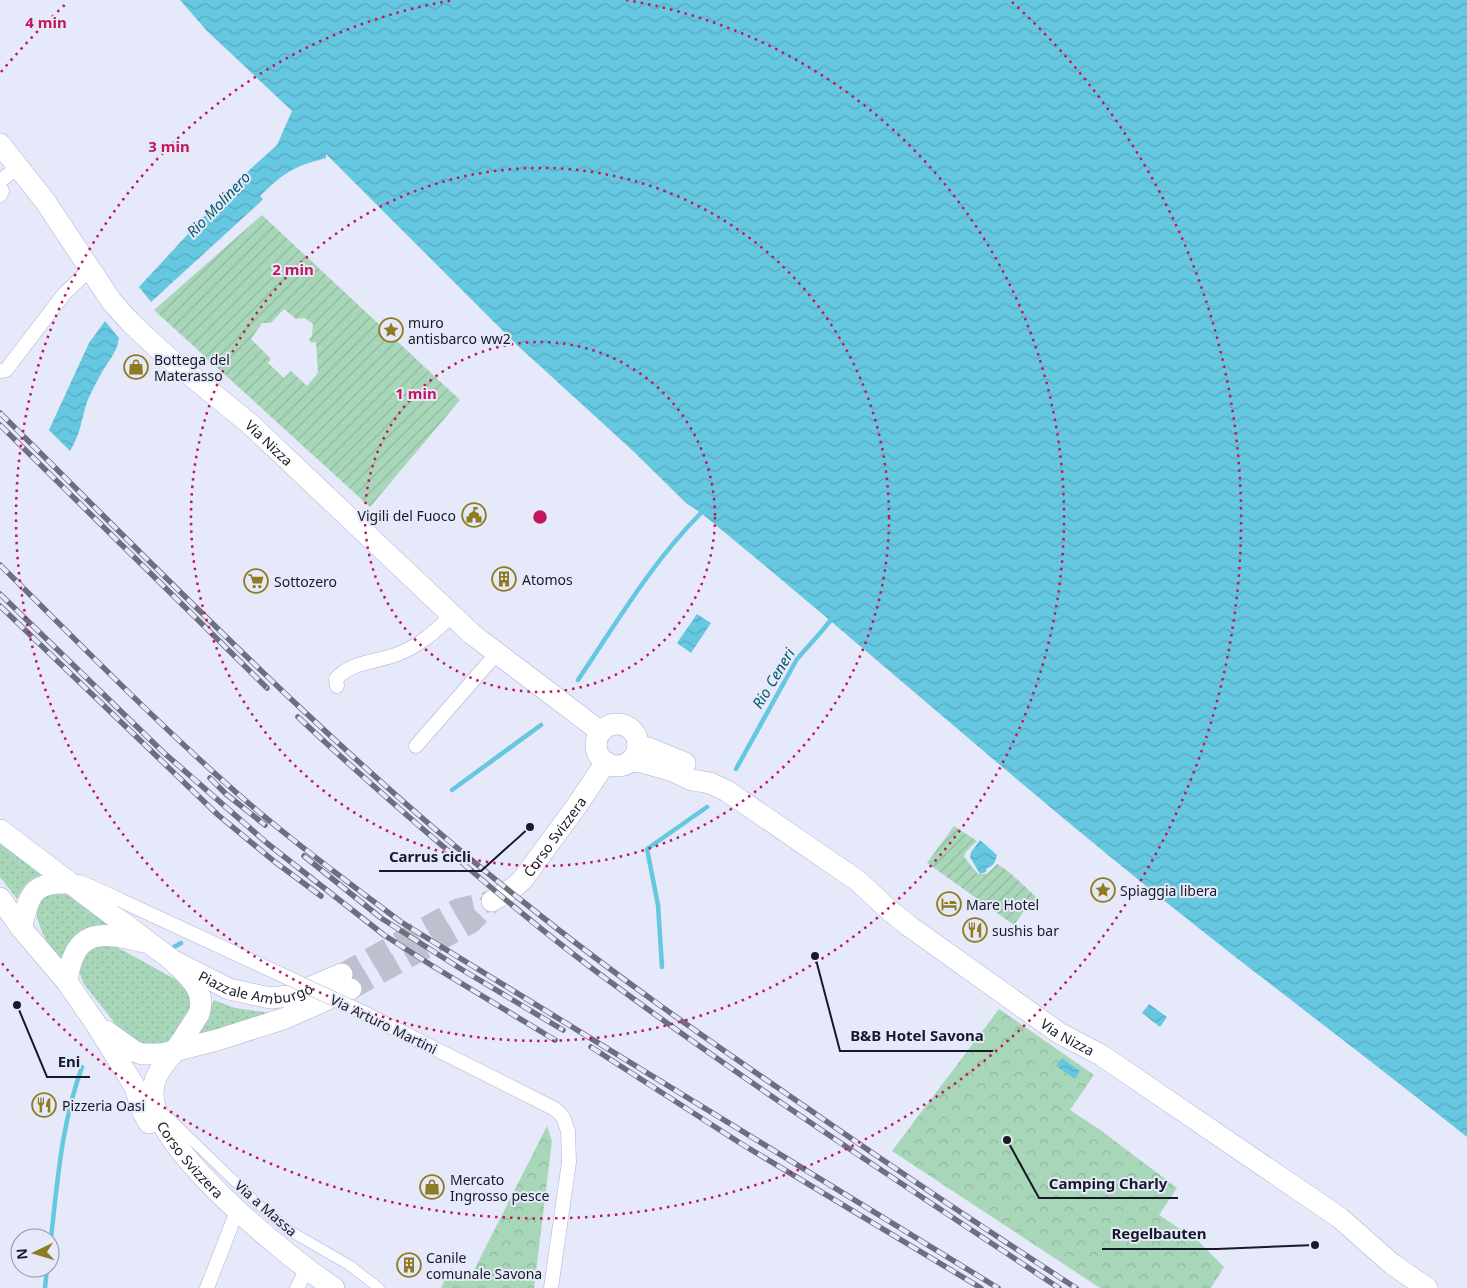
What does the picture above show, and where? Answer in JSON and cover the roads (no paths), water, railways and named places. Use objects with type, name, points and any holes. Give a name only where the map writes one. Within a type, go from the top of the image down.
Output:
[{"type":"main road","name":"Via Nizza","points":[[0,144],[44,201],[115,307],[157,347],[250,424],[472,634],[601,732]]},
{"type":"main road","points":[[612,724],[625,725],[635,734],[634,754],[619,766],[606,762],[597,752],[597,738],[601,732],[612,724]]},
{"type":"main road","name":"Via Nizza","points":[[634,754],[648,748],[699,770],[710,783],[727,791],[858,881],[888,909],[910,926],[1059,1033],[1100,1055],[1340,1218],[1392,1264],[1427,1288]]},
{"type":"main road","name":"Corso Svizzera","points":[[492,901],[512,889],[523,879],[573,812],[606,762]]},
{"type":"main road","name":"Piazzale Amburgo","points":[[0,830],[152,944],[172,960],[193,982],[202,997],[202,1006],[199,1014],[175,1051]]},
{"type":"main road","points":[[22,928],[31,895],[37,889],[68,880]]},
{"type":"main road","points":[[0,898],[22,928],[67,982],[96,1024],[135,1087],[142,1112],[158,1136],[188,1161]]},
{"type":"main road","points":[[67,982],[71,959],[83,942],[90,937],[108,936],[152,944]]},
{"type":"main road","name":"Piazzale Amburgo","points":[[172,960],[229,989],[270,998],[290,996],[346,981],[283,1019],[175,1051]]},
{"type":"main road","points":[[96,1024],[125,1046],[142,1054],[162,1054],[175,1051]]},
{"type":"main road","name":"Corso Svizzera","points":[[175,1051],[155,1078],[153,1105],[188,1161],[237,1210],[315,1277],[334,1288]]},
{"type":"street","points":[[0,181],[18,167]]},
{"type":"street","points":[[0,188],[2,191],[0,195]]},
{"type":"street","points":[[0,371],[6,370],[64,294],[89,270]]},
{"type":"street","points":[[337,686],[336,679],[341,673],[362,664],[397,654],[433,633],[452,615]]},
{"type":"street","points":[[416,746],[497,653]]},
{"type":"street","name":"Via Arturo Martini","points":[[68,880],[120,900],[362,1012],[555,1109],[563,1118],[568,1131],[570,1162],[551,1288]]},
{"type":"street","name":"Via a Massa","points":[[164,1113],[259,1205],[290,1232],[349,1265],[380,1288]]},
{"type":"street","points":[[207,1288],[237,1210]]},
{"type":"street","points":[[297,1288],[315,1277]]},
{"type":"water","name":"Rio Molinero","points":[[180,0],[1467,0],[1467,1137],[1162,899],[1066,821],[754,556],[686,503],[632,450],[517,345],[326,154],[326,158],[305,164],[290,171],[276,181],[260,196],[263,199],[256,206],[151,302],[139,287],[235,183],[277,145],[292,111],[207,31]]},
{"type":"water","points":[[105,321],[119,338],[118,343],[89,398],[79,432],[70,451],[49,430],[89,343]]},
{"type":"water","points":[[697,614],[711,623],[691,653],[677,643]]},
{"type":"water","points":[[980,840],[997,855],[993,865],[987,868],[986,872],[980,874],[970,857],[971,852]]},
{"type":"water","points":[[1149,1004],[1167,1017],[1160,1027],[1142,1013]]},
{"type":"water","points":[[1062,1058],[1080,1071],[1075,1079],[1056,1066]]},
{"type":"waterway","points":[[578,680],[651,572],[701,513]]},
{"type":"waterway","name":"Rio Ceneri","points":[[736,769],[797,659],[835,615]]},
{"type":"waterway","points":[[452,790],[541,725]]},
{"type":"waterway","name":"Rio Ceneri","points":[[662,967],[658,905],[647,849],[707,807]]},
{"type":"waterway","points":[[174,947],[181,943]]},
{"type":"waterway","points":[[52,1228],[64,1133],[82,1067]]},
{"type":"waterway","points":[[45,1288],[46,1278]]},
{"type":"tunnel","points":[[342,974],[458,909],[492,901]]},
{"type":"tunnel","points":[[351,989],[471,923],[492,901]]},
{"type":"railway","points":[[0,413],[256,666],[322,728],[456,847],[526,904],[626,980],[728,1053],[901,1172],[1076,1288]]},
{"type":"railway","points":[[0,425],[267,688]]},
{"type":"railway","points":[[0,565],[136,700],[220,778],[286,834],[401,922],[998,1288]]},
{"type":"railway","points":[[0,594],[163,752],[268,844],[384,935],[555,1040]]},
{"type":"railway","points":[[0,606],[218,815],[275,862],[321,896]]},
{"type":"railway","points":[[298,717],[472,871],[532,922],[595,970],[780,1102],[1059,1288]]},
{"type":"railway","points":[[210,778],[226,794],[265,825]]},
{"type":"railway","points":[[304,856],[381,918],[461,969],[563,1030]]},
{"type":"railway","points":[[591,1047],[740,1143],[981,1288]]},
{"type":"place","name":"muro antisbarco ww2","points":[[391,330]]},
{"type":"place","name":"Bottega del Materasso","points":[[136,367]]},
{"type":"place","name":"Vigili del Fuoco","points":[[474,515]]},
{"type":"place","name":"Atomos","points":[[504,579]]},
{"type":"place","name":"Sottozero","points":[[256,581]]},
{"type":"place","name":"Carrus cicli","points":[[530,827]]},
{"type":"place","name":"Spiaggia libera","points":[[1103,890]]},
{"type":"place","name":"Mare Hotel","points":[[949,904]]},
{"type":"place","name":"sushis bar","points":[[975,930]]},
{"type":"place","name":"B&B Hotel Savona","points":[[815,956]]},
{"type":"place","name":"Eni","points":[[17,1005]]},
{"type":"place","name":"Pizzeria Oasi","points":[[44,1105]]},
{"type":"place","name":"Camping Charly","points":[[1007,1140]]},
{"type":"place","name":"Mercato Ingrosso pesce","points":[[432,1187]]},
{"type":"place","name":"Regelbauten","points":[[1315,1245]]},
{"type":"place","name":"Canile comunale Savona","points":[[409,1265]]}]
